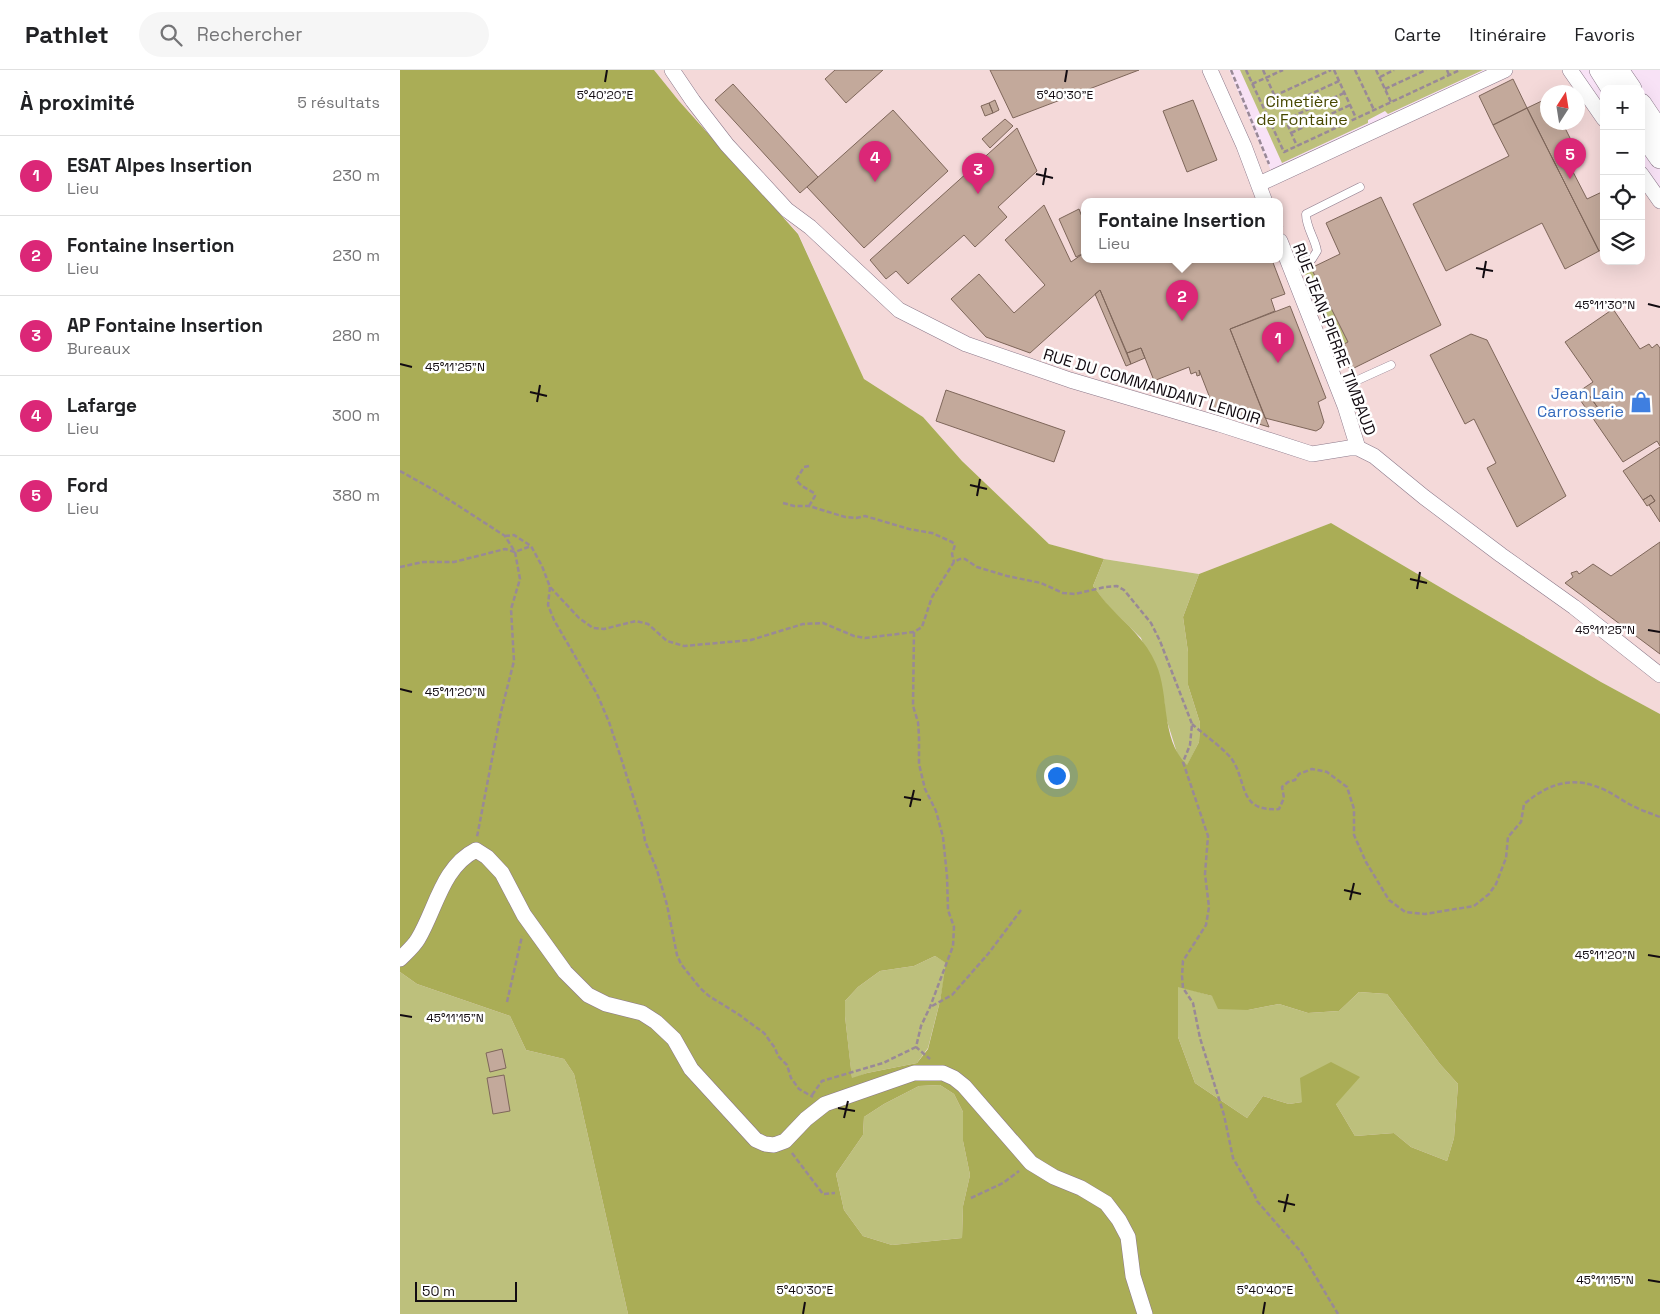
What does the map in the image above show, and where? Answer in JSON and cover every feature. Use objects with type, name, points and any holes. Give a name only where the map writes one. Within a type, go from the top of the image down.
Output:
[{"type":"main road","points":[[1600,70],[1609,85]]},
{"type":"main road","points":[[1618,70],[1628,85]]},
{"type":"main road","points":[[1645,110],[1660,132]]},
{"type":"main road","points":[[1645,137],[1660,158]]},
{"type":"street","name":"RUE DU COMMANDANT LENOIR","points":[[672,70],[727,145],[765,187],[787,210],[810,228],[899,310],[966,344],[992,354],[1070,380],[1312,454],[1358,448]]},
{"type":"street","points":[[1210,70],[1244,146],[1264,181],[1265,198]]},
{"type":"street","points":[[1264,181],[1505,70]]},
{"type":"street","points":[[1570,70],[1600,113]]},
{"type":"street","points":[[1642,175],[1660,201]]},
{"type":"street","name":"RUE JEAN-PIERRE TIMBAUD","points":[[1283,250],[1338,389],[1358,448]]},
{"type":"street","points":[[1358,448],[1374,456],[1424,497],[1574,607],[1660,675]]},
{"type":"street","points":[[400,959],[417,941],[449,874],[464,856],[476,850],[486,856],[502,872],[524,915],[565,972],[588,995],[606,1004],[642,1013],[656,1022],[674,1039],[691,1069],[756,1140],[774,1145],[785,1141],[806,1119],[818,1100],[914,1073],[943,1073],[954,1078],[964,1086],[1031,1163],[1054,1177],[1081,1188],[1106,1203],[1119,1220],[1128,1237],[1133,1276],[1145,1314]]},
{"type":"lane","points":[[1289,267],[1312,259],[1317,252],[1316,244],[1306,221],[1306,214],[1360,187]]},
{"type":"lane","points":[[1338,389],[1391,365]]},
{"type":"path","points":[[1231,70],[1270,164],[1264,181]]},
{"type":"path","points":[[1246,70],[1284,152],[1460,70]]},
{"type":"path","points":[[1263,70],[1297,146]]},
{"type":"path","points":[[1252,84],[1283,70]]},
{"type":"path","points":[[1274,96],[1332,70],[1356,118]]},
{"type":"path","points":[[1355,70],[1376,116]]},
{"type":"path","points":[[1376,70],[1391,102]]},
{"type":"path","points":[[1380,77],[1394,70]]},
{"type":"path","points":[[1385,89],[1426,70]]},
{"type":"path","points":[[1447,70],[1450,75]]},
{"type":"path","points":[[1280,108],[1339,81]]},
{"type":"path","points":[[1285,120],[1344,93]]},
{"type":"path","points":[[1291,133],[1350,105]]},
{"type":"path","points":[[809,466],[804,467],[796,480],[814,493],[815,496],[809,506]]},
{"type":"path","points":[[400,470],[505,536],[515,552],[520,579],[511,609],[514,661],[501,712],[479,818],[476,850]]},
{"type":"path","points":[[783,503],[794,506],[809,506],[846,517],[856,518],[865,516],[939,536],[955,545],[952,554],[954,562]]},
{"type":"path","points":[[505,536],[514,535],[531,546],[542,566],[550,587],[579,618],[593,628],[604,629],[636,621],[648,624],[667,641],[684,646],[751,640],[803,624],[823,623],[854,636],[866,638],[914,632],[922,627],[932,597],[954,562],[960,559],[966,559],[977,567],[1007,576],[1041,582],[1062,593],[1075,594],[1117,586],[1124,590],[1151,623],[1192,724],[1232,760],[1250,802],[1265,810],[1278,809],[1284,798],[1282,787],[1288,782],[1295,780],[1299,774],[1312,769],[1327,772],[1347,787],[1354,809],[1354,835],[1366,862],[1389,900],[1405,912],[1425,914],[1474,906],[1489,894],[1496,884],[1506,858],[1508,836],[1521,822],[1524,804],[1540,792],[1554,785],[1579,782],[1606,790],[1632,806],[1660,817]]},
{"type":"path","points":[[400,567],[423,562],[454,562],[505,549],[515,552],[531,546]]},
{"type":"path","points":[[550,587],[548,605],[554,620],[597,694],[609,722],[643,828],[645,841],[657,870],[667,904],[677,955],[681,964],[700,988],[709,996],[738,1014],[764,1034],[775,1048],[778,1056],[787,1065],[791,1078],[799,1090],[818,1100],[822,1082],[883,1063],[916,1047],[922,1026],[953,946],[954,927],[948,910],[947,876],[942,837],[936,812],[925,789],[919,764],[920,736],[913,706],[914,632]]},
{"type":"path","points":[[1192,724],[1190,745],[1183,762],[1208,836],[1205,874],[1209,907],[1206,924],[1183,961],[1182,976],[1184,988],[1193,1003],[1200,1038],[1224,1115],[1233,1158],[1257,1201],[1301,1252],[1338,1314]]},
{"type":"path","points":[[930,1007],[952,995],[988,954],[1022,910]]},
{"type":"path","points":[[507,1002],[522,938],[524,915]]},
{"type":"path","points":[[916,1047],[941,1068],[943,1073]]},
{"type":"path","points":[[785,1141],[791,1152],[823,1194],[835,1193]]},
{"type":"path","points":[[971,1198],[1003,1183],[1031,1163]]},
{"type":"shaded area","points":[[654,70],[1229,70],[1271,171],[1490,70],[1568,70],[1578,85],[1540,85],[1540,130],[1585,130],[1585,95],[1600,117],[1600,265],[1645,265],[1645,184],[1660,206],[1660,714],[1601,682],[1331,523],[1199,574],[1104,559],[1049,544],[962,461],[923,417],[864,379],[798,233],[679,101]]},
{"type":"green space","points":[[400,70],[654,70],[679,101],[798,234],[864,379],[923,417],[962,461],[1049,544],[1104,559],[1093,586],[1108,605],[1142,640],[1152,655],[1163,689],[1169,730],[1178,754],[1187,765],[1199,742],[1200,723],[1188,685],[1188,652],[1183,617],[1199,574],[1331,523],[1601,682],[1660,714],[1660,1314],[628,1314],[574,1074],[564,1059],[526,1050],[510,1016],[417,984],[400,972]],"holes":[[[935,956],[946,963],[940,1001],[928,1049],[917,1063],[852,1078],[845,1001],[858,987],[880,971],[914,966]],[[1178,987],[1212,996],[1218,1009],[1248,1010],[1279,1004],[1308,1013],[1339,1011],[1359,992],[1387,994],[1440,1064],[1458,1084],[1454,1138],[1447,1161],[1411,1147],[1394,1133],[1355,1136],[1336,1104],[1360,1077],[1331,1062],[1300,1078],[1302,1102],[1289,1104],[1263,1096],[1247,1118],[1195,1083],[1178,1037]],[[940,1085],[954,1094],[963,1112],[963,1141],[970,1175],[963,1206],[962,1238],[892,1245],[863,1236],[844,1210],[836,1174],[863,1135],[864,1117],[884,1104],[919,1086]]]},
{"type":"green space","name":"Cimetière de Fontaine","points":[[1240,70],[1483,70],[1388,114],[1385,111],[1368,120],[1368,123],[1282,163]]},
{"type":"green space","points":[[1311,268],[1348,342],[1338,347],[1304,272]]},
{"type":"green space","points":[[1104,559],[1199,574],[1183,617],[1188,652],[1188,685],[1200,723],[1199,742],[1187,766],[1178,756],[1166,718],[1164,700],[1141,638],[1108,606],[1093,586]]},
{"type":"green space","points":[[935,956],[947,963],[928,1048],[917,1063],[867,1073],[852,1079],[845,1001],[858,987],[880,971],[914,966]]},
{"type":"green space","points":[[400,972],[417,984],[510,1016],[526,1050],[564,1059],[574,1074],[628,1314],[400,1314]]},
{"type":"green space","points":[[1178,986],[1212,996],[1248,1010],[1279,1004],[1308,1013],[1339,1011],[1359,992],[1387,994],[1440,1064],[1458,1084],[1454,1138],[1447,1161],[1411,1147],[1394,1133],[1355,1136],[1336,1104],[1302,1102],[1289,1104],[1263,1096],[1247,1118],[1195,1083],[1178,1037]]},
{"type":"green space","points":[[940,1085],[954,1094],[963,1112],[963,1141],[970,1175],[963,1206],[962,1238],[892,1245],[863,1236],[844,1210],[836,1174],[863,1135],[864,1117],[884,1104],[919,1086]]},
{"type":"building","points":[[835,70],[883,70],[846,103],[825,79]]},
{"type":"building","points":[[990,70],[1139,70],[1013,118]]},
{"type":"building","points":[[1513,79],[1527,108],[1493,125],[1479,96]]},
{"type":"building","points":[[733,84],[818,177],[800,193],[715,100]]},
{"type":"building","points":[[995,100],[999,110],[993,113],[989,103]]},
{"type":"building","points":[[1193,100],[1217,160],[1187,172],[1163,111]]},
{"type":"building","points":[[1540,102],[1540,130],[1566,130],[1582,162],[1571,168],[1587,199],[1600,193],[1600,251],[1599,251],[1527,108]]},
{"type":"building","points":[[989,103],[993,113],[985,116],[981,106]]},
{"type":"building","points":[[1527,108],[1599,251],[1565,269],[1542,223],[1446,271],[1413,204],[1509,156],[1493,125]]},
{"type":"building","points":[[893,110],[948,171],[864,248],[807,187]]},
{"type":"building","points":[[1005,119],[1013,126],[990,148],[982,139]]},
{"type":"building","points":[[1017,128],[1037,171],[998,207],[1007,217],[975,247],[964,235],[908,284],[896,271],[886,279],[870,260]]},
{"type":"building","points":[[1381,197],[1441,325],[1350,370],[1338,347],[1348,342],[1311,268],[1340,254],[1326,223]]},
{"type":"building","points":[[1044,205],[1071,262],[1081,255],[1081,263],[1273,263],[1285,294],[1271,299],[1275,311],[1230,329],[1269,427],[1215,411],[1199,370],[1200,375],[1197,376],[1196,372],[1191,374],[1189,367],[1156,380],[1157,382],[1155,383],[1141,348],[1127,353],[1100,290],[1030,353],[986,337],[951,299],[979,274],[1014,313],[1045,285],[1005,240]]},
{"type":"building","points":[[1079,209],[1081,214],[1081,254],[1076,257],[1059,219]]},
{"type":"building","points":[[1100,290],[1131,364],[1126,366],[1095,294]]},
{"type":"building","points":[[1290,306],[1326,398],[1318,402],[1324,422],[1321,428],[1316,431],[1265,418],[1230,329]]},
{"type":"building","points":[[1613,309],[1640,349],[1649,344],[1652,348],[1657,344],[1660,348],[1660,446],[1657,441],[1623,462],[1592,417],[1600,411],[1584,388],[1593,382],[1565,342]]},
{"type":"building","points":[[1471,334],[1487,340],[1566,496],[1517,527],[1487,468],[1496,463],[1474,419],[1465,424],[1430,355]]},
{"type":"building","points":[[1141,348],[1145,358],[1131,364],[1127,353]]},
{"type":"building","points":[[1584,388],[1600,411],[1592,417],[1576,394]]},
{"type":"building","points":[[946,390],[1065,431],[1054,462],[936,421]]},
{"type":"building","points":[[1660,447],[1660,522],[1649,505],[1655,501],[1651,495],[1643,500],[1623,471]]},
{"type":"building","points":[[1651,495],[1655,501],[1647,506],[1643,500]]},
{"type":"building","points":[[1660,542],[1660,654],[1565,583],[1573,577],[1571,573],[1577,571],[1579,574],[1593,564],[1611,576]]},
{"type":"building","points":[[502,1049],[506,1068],[490,1072],[486,1053]]},
{"type":"building","points":[[504,1075],[510,1111],[493,1114],[487,1078]]},
{"type":"place","name":"Ford","points":[[1570,179]]},
{"type":"place","name":"Lafarge","points":[[875,182]]},
{"type":"place","name":"AP Fontaine Insertion","points":[[978,194]]},
{"type":"place","name":"Fontaine Insertion","points":[[1182,321]]},
{"type":"place","name":"ESAT Alpes Insertion","points":[[1278,363]]},
{"type":"place","name":"Jean Lain Carrosserie","points":[[1641,402]]}]
